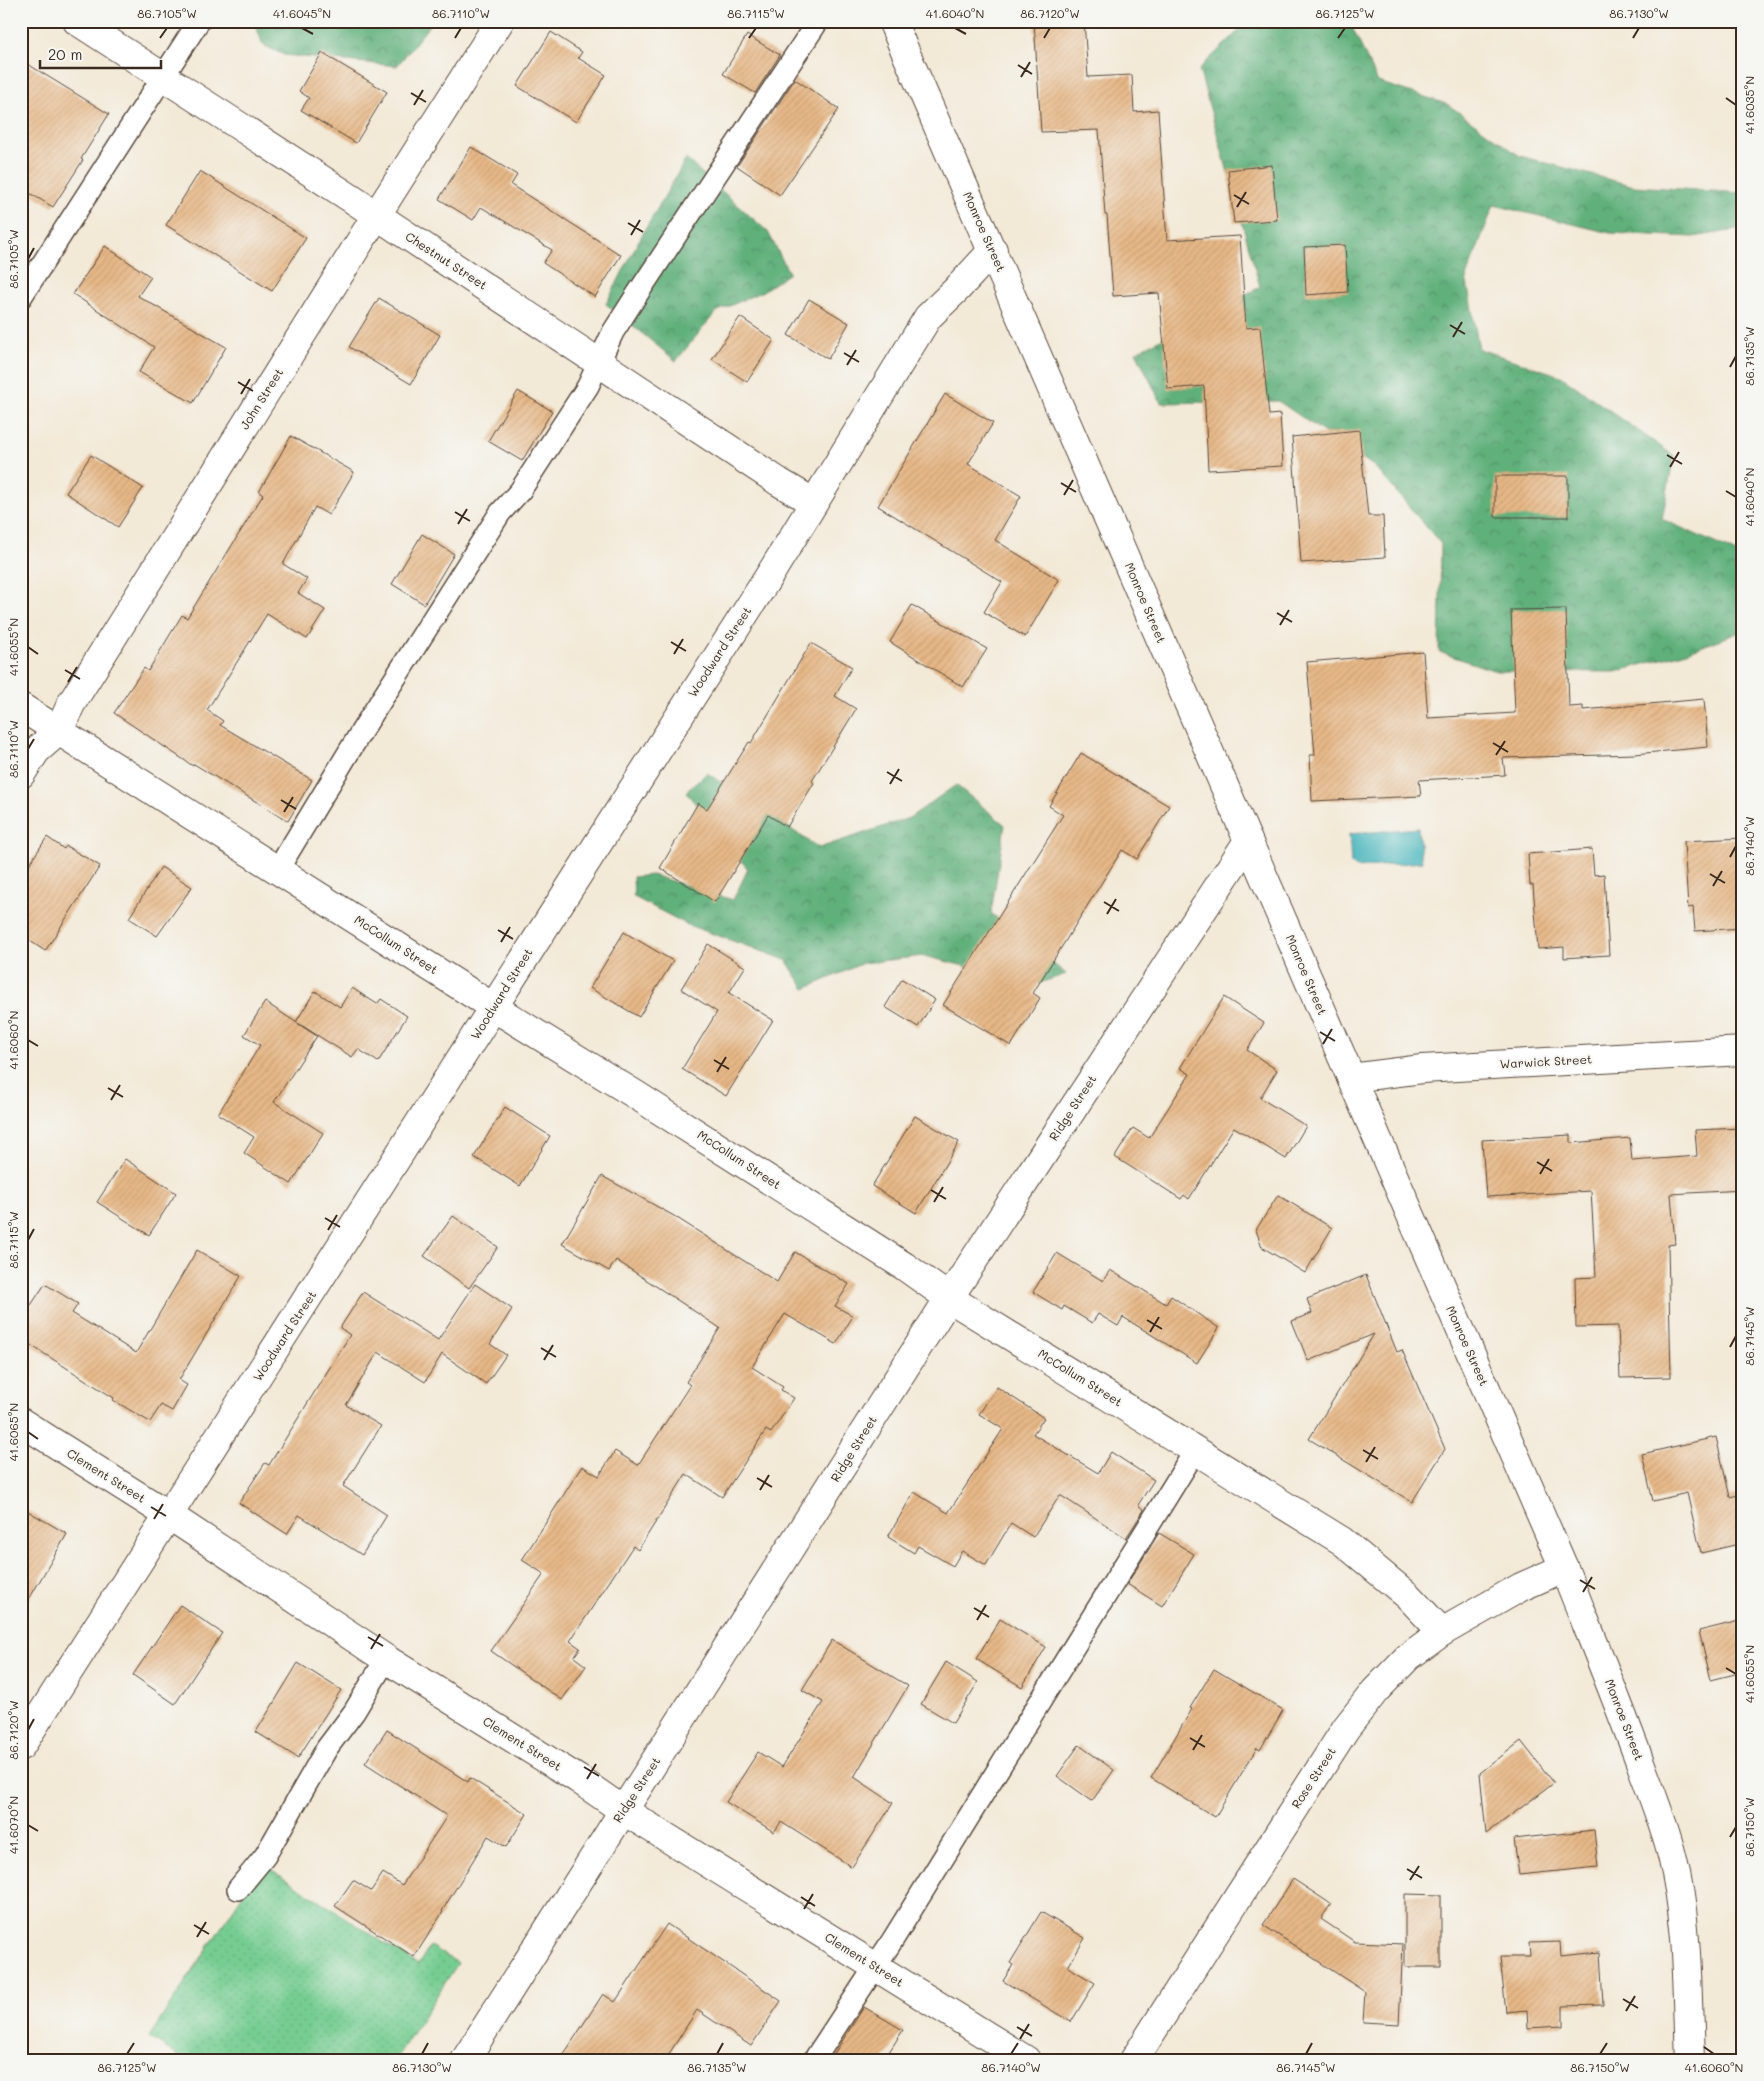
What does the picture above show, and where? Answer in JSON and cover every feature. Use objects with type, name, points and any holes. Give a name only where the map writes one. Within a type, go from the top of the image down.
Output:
[{"type":"street","name":"Chestnut Street","points":[[77,21],[163,75],[599,361],[779,482],[814,502]]},
{"type":"street","name":"John Street","points":[[21,774],[36,751],[59,731],[72,704],[376,216],[500,21]]},
{"type":"street","name":"Monroe Street","points":[[892,21],[1564,1568],[1622,1713],[1672,1855],[1684,1931],[1690,2060]]},
{"type":"street","name":"Woodward Street","points":[[21,1746],[170,1516],[814,502],[928,317],[958,289],[993,250]]},
{"type":"street","name":"McCollum Street","points":[[21,707],[493,1007],[636,1095],[904,1266],[949,1298],[996,1325],[1195,1451],[1342,1541],[1408,1596],[1442,1632]]},
{"type":"street","name":"Ridge Street","points":[[464,2060],[949,1298],[1248,841]]},
{"type":"street","name":"Warwick Street","points":[[1351,1078],[1422,1069],[1743,1051]]},
{"type":"street","name":"Clement Street","points":[[21,1422],[170,1516],[386,1659],[578,1779],[624,1811],[670,1837],[874,1967],[1026,2060]]},
{"type":"street","name":"Rose Street","points":[[1134,2060],[1346,1728],[1374,1691],[1408,1657],[1442,1632],[1521,1587],[1564,1568]]},
{"type":"lane","points":[[21,297],[199,21]]},
{"type":"lane","points":[[278,870],[361,732],[500,513],[520,490],[582,394],[613,332],[689,213],[818,21]]},
{"type":"lane","points":[[814,2060],[874,1967],[1195,1451]]},
{"type":"lane","points":[[238,1889],[265,1856],[327,1748],[354,1712],[386,1659]]},
{"type":"green space","points":[[254,21],[433,21],[397,66],[284,55],[263,45]]},
{"type":"green space","points":[[1249,21],[1349,21],[1378,82],[1447,104],[1520,156],[1634,186],[1743,193],[1743,229],[1693,237],[1610,233],[1494,205],[1466,277],[1479,349],[1561,376],[1674,456],[1662,519],[1741,555],[1743,558],[1743,631],[1687,652],[1615,672],[1496,671],[1439,652],[1441,544],[1375,467],[1278,401],[1161,403],[1136,352],[1260,287],[1199,69]]},
{"type":"green space","points":[[686,159],[768,232],[789,273],[763,291],[716,312],[676,361],[606,304],[638,242]]},
{"type":"green space","points":[[707,773],[819,848],[909,818],[956,785],[1005,825],[991,913],[1066,974],[1037,984],[924,956],[863,963],[805,989],[786,960],[688,925],[634,897],[633,877],[652,875],[733,900],[748,869],[686,792]]},
{"type":"green space","points":[[263,1864],[418,1965],[430,1946],[458,1963],[395,2060],[184,2060],[149,2037]]},
{"type":"water","points":[[1418,828],[1422,862],[1357,868],[1351,864],[1349,834]]},
{"type":"building","points":[[1034,21],[1084,21],[1088,77],[1132,75],[1134,112],[1158,110],[1167,240],[1240,236],[1246,328],[1260,327],[1269,415],[1280,414],[1283,466],[1208,470],[1204,386],[1168,389],[1159,293],[1113,296],[1099,130],[1041,132]]},
{"type":"building","points":[[551,32],[582,52],[578,58],[606,75],[576,122],[517,86]]},
{"type":"building","points":[[747,35],[780,55],[755,93],[723,74]]},
{"type":"building","points":[[322,53],[387,92],[356,143],[301,110],[309,98],[299,91]]},
{"type":"building","points":[[21,60],[109,114],[53,207],[21,188]]},
{"type":"building","points":[[795,79],[839,109],[780,195],[737,166]]},
{"type":"building","points":[[471,147],[517,175],[511,185],[621,255],[595,297],[543,263],[552,250],[481,207],[473,220],[439,199]]},
{"type":"building","points":[[1272,165],[1277,220],[1234,223],[1228,170]]},
{"type":"building","points":[[200,171],[306,238],[272,291],[166,225]]},
{"type":"building","points":[[1345,245],[1348,292],[1306,295],[1304,247]]},
{"type":"building","points":[[105,246],[151,277],[138,296],[226,347],[193,403],[139,372],[154,347],[73,294]]},
{"type":"building","points":[[379,298],[440,335],[411,384],[349,347]]},
{"type":"building","points":[[809,299],[849,323],[828,359],[788,335]]},
{"type":"building","points":[[740,317],[774,340],[747,382],[712,359]]},
{"type":"building","points":[[518,391],[552,411],[522,461],[488,441]]},
{"type":"building","points":[[945,394],[993,423],[968,464],[1021,496],[995,540],[1059,580],[1025,637],[984,612],[1002,582],[878,506]]},
{"type":"building","points":[[1359,430],[1368,516],[1383,516],[1385,557],[1301,563],[1292,437]]},
{"type":"building","points":[[291,436],[354,472],[329,515],[315,507],[283,564],[307,579],[298,593],[325,610],[307,639],[267,614],[207,710],[223,721],[220,725],[312,780],[288,821],[194,764],[193,766],[114,713],[144,668],[148,671],[182,615],[187,618],[263,495],[259,492]]},
{"type":"building","points":[[91,455],[143,488],[118,527],[66,493]]},
{"type":"building","points":[[1495,476],[1568,476],[1568,517],[1495,517]]},
{"type":"building","points":[[422,534],[454,554],[424,604],[392,584]]},
{"type":"building","points":[[912,605],[987,649],[963,687],[890,642]]},
{"type":"building","points":[[1566,609],[1569,707],[1583,706],[1583,710],[1704,699],[1708,747],[1635,754],[1503,758],[1505,775],[1419,780],[1421,796],[1312,801],[1310,755],[1315,755],[1307,662],[1423,652],[1428,718],[1515,713],[1511,610]]},
{"type":"building","points":[[811,643],[852,667],[835,696],[856,709],[812,781],[814,783],[787,827],[768,815],[715,902],[660,868],[698,803],[707,809],[749,742],[751,743]]},
{"type":"building","points":[[1081,753],[1169,806],[1137,859],[1122,850],[1033,993],[1040,998],[1011,1046],[943,1005],[1063,815],[1049,806]]},
{"type":"building","points":[[47,837],[64,849],[66,846],[100,866],[45,951],[21,935],[21,877]]},
{"type":"building","points":[[1743,838],[1743,928],[1695,931],[1693,907],[1688,908],[1684,841]]},
{"type":"building","points":[[1592,849],[1594,875],[1604,874],[1609,955],[1564,958],[1564,947],[1538,949],[1533,885],[1530,885],[1528,854]]},
{"type":"building","points":[[161,867],[192,887],[157,936],[129,918]]},
{"type":"building","points":[[624,932],[673,961],[639,1017],[590,988]]},
{"type":"building","points":[[708,944],[745,967],[729,993],[773,1020],[726,1096],[682,1069],[717,1012],[681,989]]},
{"type":"building","points":[[902,979],[935,1000],[918,1027],[885,1007]]},
{"type":"building","points":[[352,988],[377,1004],[381,999],[407,1016],[378,1062],[358,1049],[352,1057],[296,1022],[315,991],[340,1007]]},
{"type":"building","points":[[1224,997],[1264,1023],[1247,1050],[1277,1070],[1260,1098],[1306,1126],[1286,1159],[1234,1127],[1189,1199],[1184,1195],[1181,1199],[1115,1157],[1133,1128],[1149,1138],[1190,1074],[1180,1068]]},
{"type":"building","points":[[265,1002],[317,1036],[274,1102],[323,1133],[291,1184],[244,1153],[254,1137],[218,1114],[260,1045],[244,1035]]},
{"type":"building","points":[[505,1107],[550,1136],[520,1186],[474,1157]]},
{"type":"building","points":[[915,1116],[959,1142],[916,1213],[872,1186]]},
{"type":"building","points":[[1743,1128],[1743,1190],[1671,1194],[1675,1244],[1668,1245],[1671,1377],[1620,1378],[1618,1326],[1576,1327],[1575,1278],[1596,1277],[1591,1191],[1486,1197],[1482,1140],[1571,1135],[1571,1143],[1630,1138],[1632,1161],[1697,1156],[1695,1130]]},
{"type":"building","points":[[125,1159],[176,1193],[149,1235],[97,1202]]},
{"type":"building","points":[[602,1176],[674,1216],[777,1282],[795,1252],[849,1284],[835,1306],[853,1316],[836,1344],[785,1314],[752,1367],[783,1387],[781,1390],[794,1398],[771,1433],[766,1430],[722,1497],[686,1474],[638,1550],[633,1546],[570,1641],[580,1648],[574,1657],[586,1666],[562,1700],[491,1651],[544,1574],[522,1560],[582,1466],[599,1476],[615,1451],[638,1465],[690,1385],[686,1382],[720,1328],[616,1260],[609,1271],[562,1244]]},
{"type":"building","points":[[1278,1195],[1332,1228],[1305,1273],[1262,1247],[1256,1230]]},
{"type":"building","points":[[453,1216],[498,1247],[469,1288],[424,1256]]},
{"type":"building","points":[[197,1250],[241,1276],[179,1380],[187,1385],[172,1411],[161,1405],[150,1422],[113,1400],[114,1398],[21,1339],[21,1320],[45,1284],[78,1304],[72,1313],[136,1353]]},
{"type":"building","points":[[1057,1253],[1103,1281],[1110,1270],[1166,1304],[1171,1296],[1219,1328],[1197,1363],[1123,1317],[1118,1326],[1098,1314],[1092,1323],[1064,1306],[1062,1310],[1033,1292]]},
{"type":"building","points":[[1366,1275],[1397,1352],[1402,1350],[1445,1449],[1412,1502],[1309,1439],[1374,1334],[1308,1361],[1292,1321],[1312,1313],[1307,1299]]},
{"type":"building","points":[[475,1284],[512,1309],[490,1344],[506,1355],[486,1384],[442,1354],[425,1382],[378,1352],[346,1405],[381,1426],[343,1486],[387,1515],[362,1555],[299,1515],[287,1534],[239,1503],[265,1463],[269,1465],[350,1335],[340,1328],[363,1292],[438,1340]]},
{"type":"building","points":[[997,1387],[1044,1418],[1033,1434],[1098,1473],[1111,1452],[1154,1480],[1138,1505],[1144,1510],[1126,1538],[1060,1495],[1033,1537],[1011,1523],[986,1565],[962,1551],[953,1566],[918,1546],[914,1553],[888,1537],[914,1492],[948,1513],[1003,1429],[979,1414]]},
{"type":"building","points":[[1716,1437],[1730,1497],[1738,1495],[1743,1516],[1743,1543],[1701,1553],[1687,1493],[1653,1501],[1642,1454]]},
{"type":"building","points":[[21,1507],[67,1534],[21,1613]]},
{"type":"building","points":[[1159,1533],[1194,1554],[1162,1606],[1127,1584]]},
{"type":"building","points":[[180,1605],[222,1633],[175,1704],[133,1675]]},
{"type":"building","points":[[1000,1619],[1046,1647],[1022,1687],[976,1659]]},
{"type":"building","points":[[1743,1620],[1743,1672],[1711,1680],[1699,1631]]},
{"type":"building","points":[[832,1640],[908,1686],[854,1777],[893,1803],[852,1867],[781,1822],[774,1832],[726,1802],[758,1752],[782,1767],[823,1702],[802,1690]]},
{"type":"building","points":[[946,1662],[978,1682],[953,1723],[921,1704]]},
{"type":"building","points":[[298,1663],[341,1690],[298,1758],[256,1732]]},
{"type":"building","points":[[1214,1669],[1283,1710],[1260,1750],[1257,1748],[1215,1817],[1151,1778]]},
{"type":"building","points":[[387,1730],[468,1782],[470,1778],[527,1814],[506,1847],[488,1836],[414,1957],[335,1906],[353,1880],[371,1891],[383,1873],[402,1885],[447,1816],[365,1763]]},
{"type":"building","points":[[1521,1741],[1554,1783],[1486,1834],[1480,1773]]},
{"type":"building","points":[[1079,1745],[1114,1770],[1092,1801],[1057,1776]]},
{"type":"building","points":[[1594,1830],[1598,1867],[1519,1875],[1514,1839]]},
{"type":"building","points":[[1293,1879],[1331,1904],[1321,1919],[1355,1942],[1403,1944],[1399,2024],[1363,2022],[1365,1992],[1263,1925]]},
{"type":"building","points":[[1405,1894],[1441,1895],[1441,1967],[1405,1967]]},
{"type":"building","points":[[1041,1912],[1085,1938],[1068,1967],[1095,1983],[1071,2022],[1003,1981],[1013,1965],[1010,1963]]},
{"type":"building","points":[[667,1924],[781,2001],[751,2046],[697,2010],[665,2060],[560,2060],[603,1994],[615,2002]]},
{"type":"building","points":[[1560,1942],[1561,1956],[1600,1952],[1603,2005],[1563,2006],[1563,2026],[1528,2028],[1527,2010],[1506,2012],[1500,1957],[1530,1957],[1529,1943]]},
{"type":"building","points":[[864,2007],[903,2030],[884,2060],[830,2060]]}]
